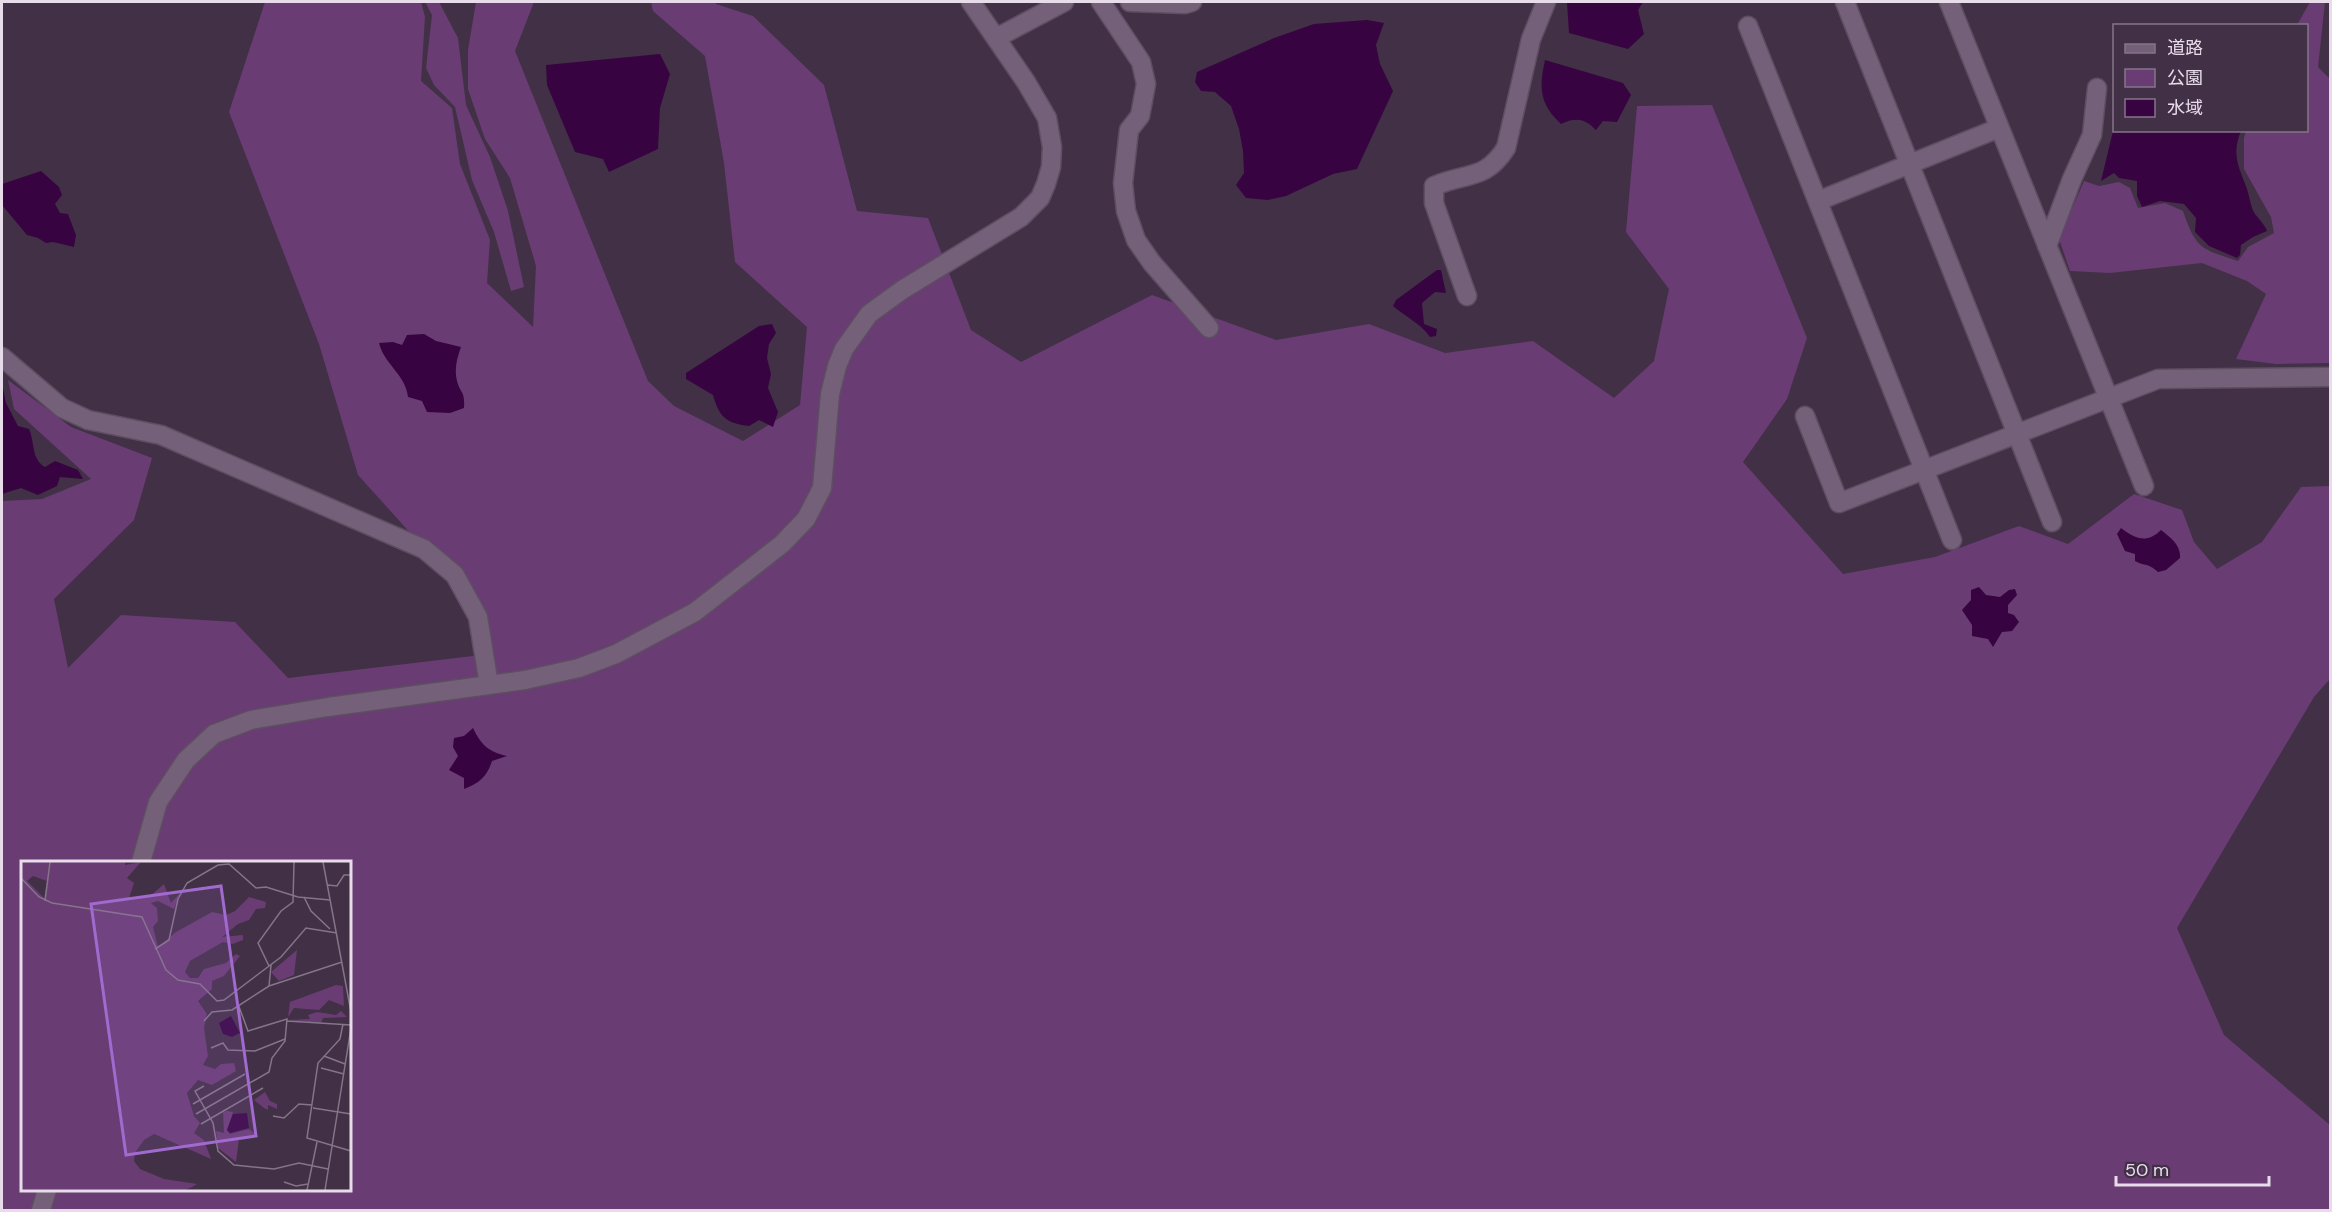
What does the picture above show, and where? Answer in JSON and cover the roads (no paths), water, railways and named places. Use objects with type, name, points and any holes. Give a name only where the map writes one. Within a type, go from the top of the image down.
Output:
[{"type":"street","points":[[141,861],[158,802],[186,760],[214,734],[251,720],[525,680],[579,668],[616,654],[695,612],[761,563],[806,519],[822,488],[830,394],[837,366],[844,349],[869,314],[902,290],[1021,217],[1040,198],[1046,184],[1052,147],[1047,118],[1026,82],[971,2]]},
{"type":"street","points":[[996,39],[1064,2]]},
{"type":"street","points":[[1101,2],[1141,62],[1146,84],[1140,116],[1129,130],[1123,183],[1126,211],[1136,240],[1152,264],[1209,328]]},
{"type":"street","points":[[1130,2],[1177,4],[1192,2]]},
{"type":"street","points":[[1467,296],[1434,203],[1434,186],[1448,180],[1480,174],[1497,164],[1506,148],[1532,39],[1546,2]]},
{"type":"street","points":[[1845,2],[2052,522]]},
{"type":"street","points":[[1949,2],[2144,486]]},
{"type":"street","points":[[1748,26],[1926,469],[1952,540]]},
{"type":"street","points":[[2047,246],[2072,179],[2092,135],[2097,88]]},
{"type":"street","points":[[1818,201],[1999,128]]},
{"type":"street","points":[[2,357],[62,408],[88,420],[160,435],[423,549],[455,575],[478,616],[489,685]]},
{"type":"street","points":[[1804,416],[1839,503],[2158,379],[2331,377]]},
{"type":"street","points":[[42,1210],[47,1191]]},
{"type":"water","points":[[1567,2],[1643,2],[1638,10],[1644,34],[1628,49],[1569,33]]},
{"type":"water","points":[[1367,20],[1384,23],[1376,45],[1380,64],[1393,91],[1357,169],[1333,174],[1286,196],[1268,200],[1246,198],[1236,185],[1244,173],[1243,151],[1239,129],[1231,106],[1215,92],[1201,91],[1195,82],[1197,72],[1274,38],[1314,24]]},
{"type":"water","points":[[660,54],[670,74],[660,108],[658,149],[609,172],[603,159],[575,152],[547,85],[546,65]]},
{"type":"water","points":[[1545,60],[1623,83],[1631,95],[1617,122],[1603,121],[1596,130],[1580,120],[1571,120],[1561,124],[1548,109],[1543,95],[1542,79]]},
{"type":"water","points":[[2113,131],[2241,132],[2236,154],[2239,167],[2253,211],[2267,231],[2241,245],[2240,255],[2237,258],[2209,246],[2195,232],[2196,218],[2184,204],[2160,201],[2142,207],[2137,196],[2137,181],[2119,178],[2114,173],[2101,181]]},
{"type":"water","points":[[41,171],[59,187],[62,195],[55,204],[60,213],[68,214],[76,235],[74,247],[53,242],[46,243],[27,235],[2,205],[2,184]]},
{"type":"water","points":[[1437,270],[1441,270],[1446,293],[1435,292],[1422,303],[1424,324],[1437,329],[1436,336],[1430,337],[1393,306],[1396,300]]},
{"type":"water","points":[[772,324],[776,333],[769,344],[767,358],[771,374],[768,388],[778,412],[773,427],[759,420],[749,426],[729,421],[721,414],[713,395],[686,379],[686,373],[759,326]]},
{"type":"water","points":[[424,334],[436,341],[461,347],[456,372],[463,395],[464,408],[450,413],[427,412],[422,401],[408,397],[403,382],[385,357],[379,343],[393,342],[402,345],[407,335]]},
{"type":"water","points":[[2,383],[6,403],[18,426],[29,429],[37,460],[45,467],[55,461],[78,470],[83,479],[60,477],[57,486],[38,495],[21,488],[2,494]]},
{"type":"water","points":[[2121,528],[2141,538],[2151,537],[2161,530],[2177,546],[2180,558],[2166,570],[2158,572],[2135,561],[2135,554],[2125,551],[2117,534]]},
{"type":"water","points":[[1979,587],[1986,595],[2000,597],[2009,590],[2015,589],[2017,595],[2008,605],[2008,613],[2014,615],[2019,622],[2012,631],[2002,632],[1993,647],[1988,639],[1972,636],[1972,625],[1962,610],[1971,600],[1971,590]]},
{"type":"water","points":[[473,728],[486,747],[507,756],[492,761],[482,779],[464,789],[464,778],[449,770],[458,756],[453,747],[454,738],[464,736]]}]
